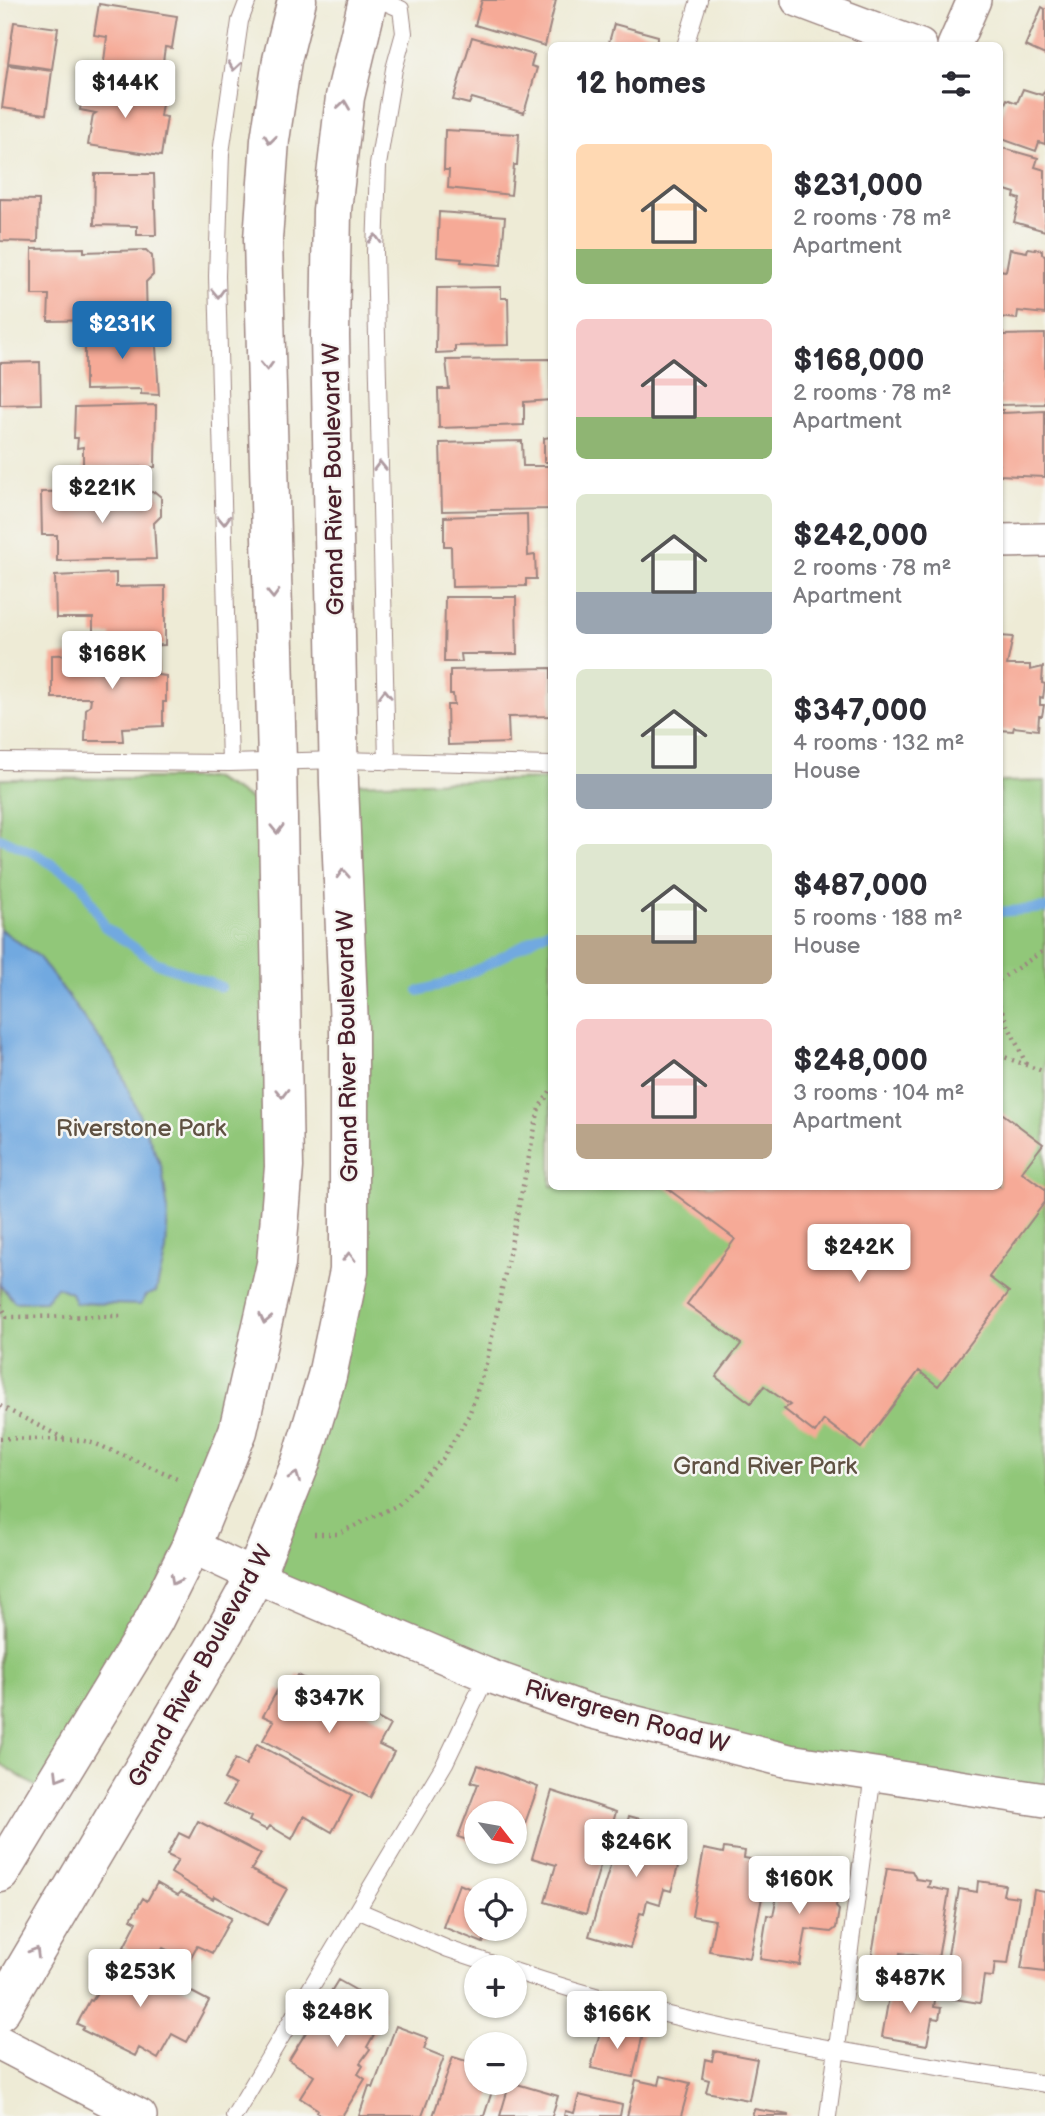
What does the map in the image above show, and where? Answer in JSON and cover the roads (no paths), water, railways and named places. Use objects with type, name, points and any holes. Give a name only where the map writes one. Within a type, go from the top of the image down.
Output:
[{"type":"street","points":[[0,1873],[154,1620],[191,1546],[238,1432],[276,1264],[284,1167],[277,761],[263,239],[270,140],[282,60],[297,0]]},
{"type":"street","name":"Grand River Boulevard W","points":[[0,2011],[255,1576],[301,1462],[327,1376],[349,1271],[349,1028],[339,760],[330,336],[332,209],[345,97],[368,0]]},
{"type":"street","points":[[798,0],[908,42]]},
{"type":"street","points":[[956,42],[974,0]]},
{"type":"street","points":[[1003,541],[1045,540]]},
{"type":"street","name":"Rivergreen Road W","points":[[191,1546],[487,1675],[589,1711],[789,1761],[1045,1800]]},
{"type":"street","points":[[0,2043],[140,2116]]},
{"type":"lane","points":[[230,763],[217,276],[221,153],[240,21],[248,0]]},
{"type":"lane","name":"Grand River Boulevard W","points":[[380,0],[401,9],[404,33],[394,69],[378,165],[375,252],[387,762]]},
{"type":"lane","points":[[686,42],[699,0]]},
{"type":"lane","points":[[0,761],[230,763],[339,760],[548,765]]},
{"type":"lane","points":[[234,2116],[445,1763],[487,1675]]},
{"type":"lane","points":[[828,2116],[873,1774]]},
{"type":"lane","points":[[357,1910],[466,1955]]},
{"type":"lane","points":[[527,1975],[579,1993],[732,2032],[1045,2084]]},
{"type":"water","points":[[0,929],[38,956],[117,1063],[162,1168],[168,1211],[166,1251],[156,1292],[145,1296],[141,1305],[75,1303],[71,1293],[57,1287],[45,1301],[15,1302],[0,1285]]},
{"type":"waterway","points":[[0,838],[36,854],[81,883],[105,927],[155,962],[221,987]]},
{"type":"waterway","points":[[1003,912],[1045,908]]},
{"type":"waterway","points":[[419,991],[471,973],[548,931]]},
{"type":"park label","name":"Riverstone Park","points":[[141,1128]]},
{"type":"park label","name":"Grand River Park","points":[[765,1466]]}]
